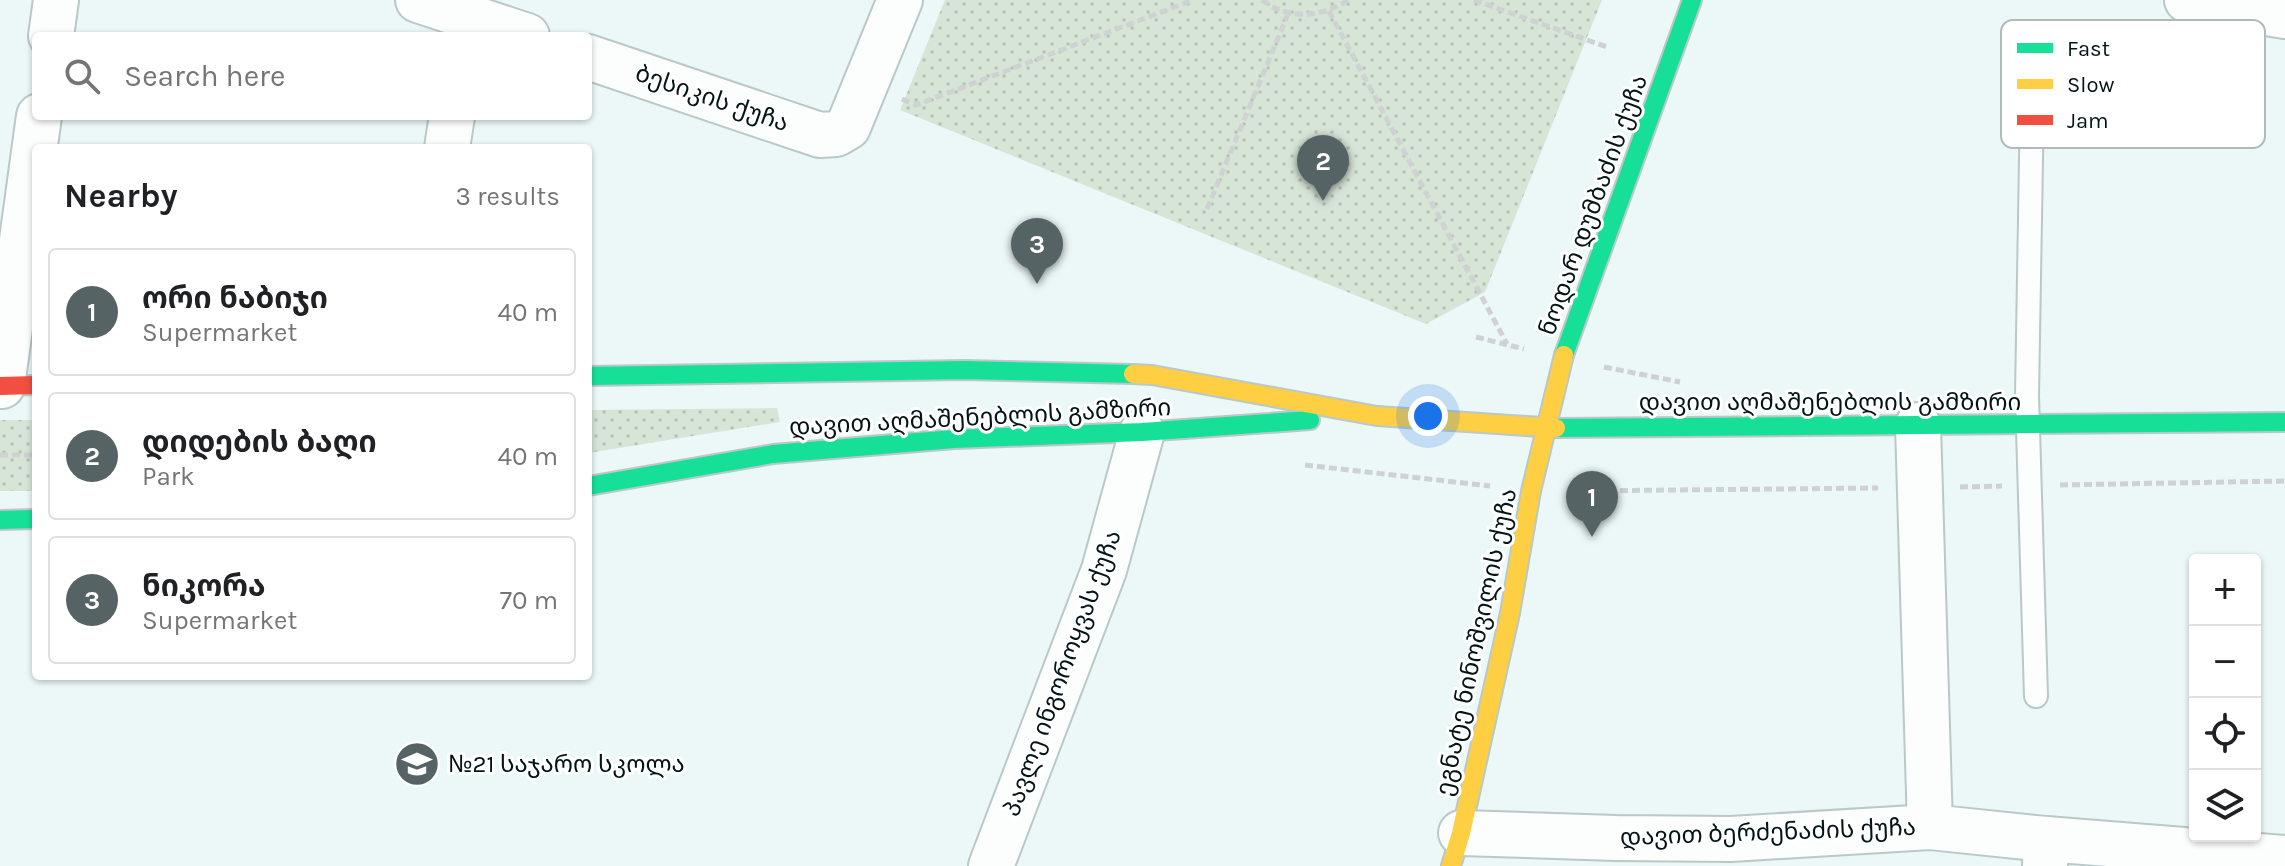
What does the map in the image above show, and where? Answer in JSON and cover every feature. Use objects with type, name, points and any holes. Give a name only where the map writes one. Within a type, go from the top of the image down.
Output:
[{"type":"main road","name":"ნოდარ დუმბაძის ქუჩა","points":[[1547,428],[1563,358],[1692,0]]},
{"type":"main road","name":"დავით აღმაშენებლის გამზირი","points":[[592,376],[964,370],[1152,375],[1377,416],[1547,428],[2285,422]]},
{"type":"main road","name":"დავით აღმაშენებლის გამზირი","points":[[592,485],[773,454],[954,439],[1142,432],[1377,416]]},
{"type":"main road","name":"ეგნატე ნინოშვილის ქუჩა","points":[[1456,849],[1510,613],[1531,491],[1547,428]]},
{"type":"main road","points":[[0,520],[32,519]]},
{"type":"street","points":[[52,32],[56,0]]},
{"type":"street","points":[[418,0],[468,26],[503,32]]},
{"type":"street","points":[[866,82],[900,0]]},
{"type":"street","points":[[2187,0],[2285,16]]},
{"type":"street","name":"ბესიკის ქუჩა","points":[[592,58],[820,135],[836,134],[848,127],[866,82]]},
{"type":"street","points":[[36,144],[39,120]]},
{"type":"street","points":[[448,144],[451,120]]},
{"type":"street","points":[[13,386],[32,189]]},
{"type":"street","points":[[1918,425],[1930,827]]},
{"type":"street","name":"პავლე ინგოროყვას ქუჩა","points":[[991,866],[1104,570],[1142,432]]},
{"type":"street","name":"დავით ბერძენაძის ქუჩა","points":[[1456,849],[1616,838],[1730,852],[1930,827],[2046,852],[2285,858]]},
{"type":"lane","points":[[2031,148],[2027,424],[2036,696]]},
{"type":"path","points":[[866,82],[916,105],[1193,0]]},
{"type":"path","points":[[1262,0],[1288,14],[1309,15],[1329,11],[1349,0]]},
{"type":"path","points":[[1474,0],[1607,47]]},
{"type":"path","points":[[1329,11],[1507,344]]},
{"type":"path","points":[[1207,209],[1288,14]]},
{"type":"path","points":[[0,455],[32,455]]},
{"type":"path","points":[[1295,464],[1531,491],[2285,481]]},
{"type":"green space","points":[[945,0],[1602,0],[1485,292],[1426,324],[900,110]]},
{"type":"green space","points":[[777,408],[780,422],[592,452],[592,410]]},
{"type":"green space","points":[[0,420],[32,420],[32,491],[0,491]]},
{"type":"traffic: fast","points":[[1564,355],[1692,0]]},
{"type":"traffic: fast","points":[[592,376],[964,370],[1133,374]]},
{"type":"traffic: fast","points":[[592,485],[773,454],[954,439],[1142,432],[1310,420]]},
{"type":"traffic: fast","points":[[1556,428],[2285,422]]},
{"type":"traffic: fast","points":[[0,520],[32,519]]},
{"type":"traffic: slow","points":[[1451,866],[1510,613],[1531,491],[1564,355]]},
{"type":"traffic: slow","points":[[1133,374],[1377,416],[1556,428]]},
{"type":"traffic: jam","points":[[0,386],[32,385]]},
{"type":"place","name":"დიდების ბაღი","points":[[1323,201]]},
{"type":"place","name":"ნიკორა","points":[[1037,284]]},
{"type":"place","name":"ორი ნაბიჯი","points":[[1592,537]]},
{"type":"place","name":"№21 საჯარო სკოლა","points":[[417,764]]}]
